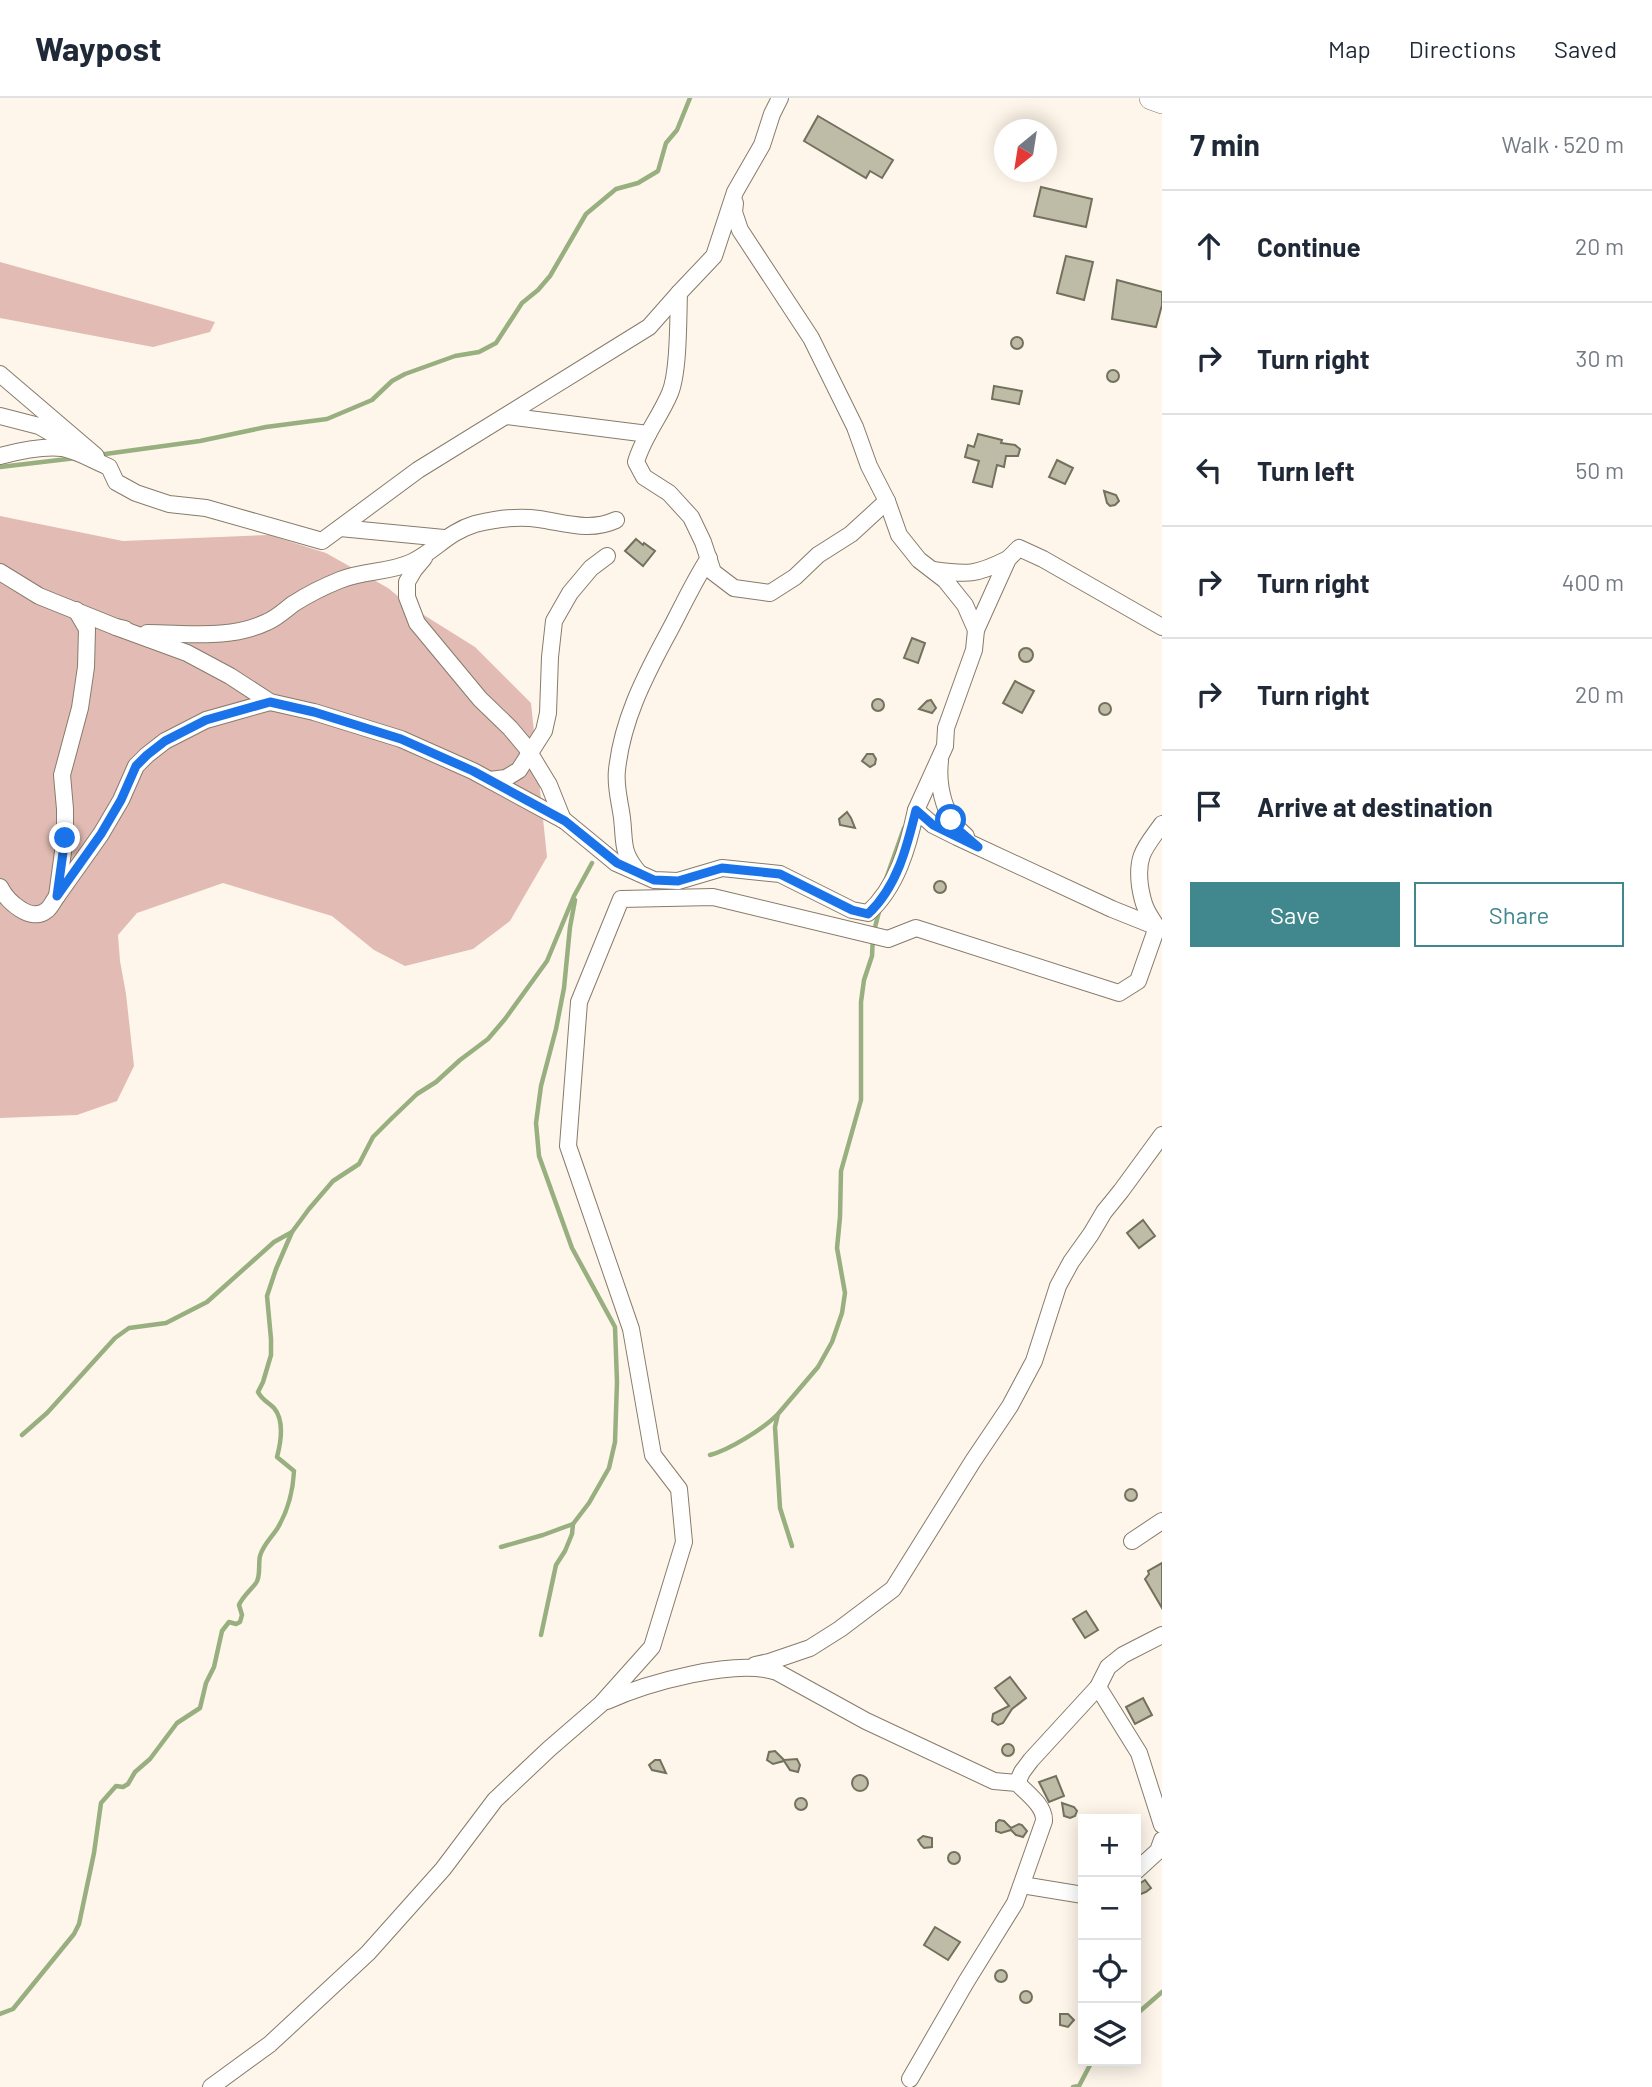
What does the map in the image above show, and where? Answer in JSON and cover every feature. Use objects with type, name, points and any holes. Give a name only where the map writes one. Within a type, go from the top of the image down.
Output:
[{"type":"main road","points":[[1151,98],[1162,102]]},
{"type":"street","points":[[0,373],[103,462],[116,482],[136,493],[169,504],[206,508],[322,541],[418,470],[649,327],[714,256],[735,192],[762,145],[780,98]]},
{"type":"street","points":[[735,192],[734,212],[740,230],[811,338],[855,427],[899,535],[919,560],[945,580],[965,605],[976,631]]},
{"type":"street","points":[[679,293],[677,350],[672,390],[641,445],[636,463],[644,477],[669,493],[691,517],[704,542],[713,572],[734,588],[769,593],[795,577],[818,555],[850,534],[887,501]]},
{"type":"street","points":[[506,415],[648,434]]},
{"type":"street","points":[[0,416],[39,426],[103,462]]},
{"type":"street","points":[[0,456],[61,448],[103,462]]},
{"type":"street","points":[[563,820],[549,785],[530,754],[417,623],[407,597],[407,582],[414,570],[444,538],[474,525],[505,519],[536,519],[586,527],[606,525],[617,520]]},
{"type":"street","points":[[340,528],[444,538]]},
{"type":"street","points":[[932,569],[963,574],[986,570],[1008,559],[1019,548],[1044,559],[1162,627]]},
{"type":"street","points":[[116,626],[147,633],[234,634],[269,622],[295,603],[343,579],[395,569],[428,554]]},
{"type":"street","points":[[490,780],[506,778],[519,770],[544,731],[548,713],[554,621],[570,593],[591,568],[607,556]]},
{"type":"street","points":[[640,875],[628,860],[625,850],[617,786],[624,732],[649,667],[709,558]]},
{"type":"street","points":[[978,847],[956,828],[947,809],[939,764],[945,746],[946,728],[974,650],[976,631],[1008,559]]},
{"type":"street","points":[[0,572],[39,596],[187,653],[249,687],[270,702],[314,712],[401,739],[473,771],[563,820],[617,863],[654,880],[678,881],[722,868],[780,874],[852,910],[868,914],[887,892],[910,836],[916,810],[945,746]]},
{"type":"street","points":[[57,896],[65,838],[62,775],[80,708],[86,667],[87,629],[76,610]]},
{"type":"street","points":[[0,887],[16,906],[30,913],[39,915],[49,910],[101,834],[121,800],[136,766],[147,755],[165,741],[206,720],[270,702]]},
{"type":"street","points":[[916,810],[933,825],[978,847],[1112,909],[1160,928]]},
{"type":"street","points":[[1160,928],[1143,905],[1137,867],[1146,846],[1162,824]]},
{"type":"street","points":[[211,2087],[270,2044],[368,1953],[443,1869],[495,1800],[617,1689],[652,1647],[684,1542],[679,1489],[653,1455],[631,1329],[568,1146],[579,1002],[621,899],[713,897],[888,939],[916,928],[1119,993],[1138,981],[1160,928]]},
{"type":"street","points":[[724,1671],[769,1662],[810,1648],[893,1589],[1022,1384],[1034,1361],[1059,1286],[1071,1262],[1104,1212],[1162,1135]]},
{"type":"street","points":[[1132,1541],[1162,1521]]},
{"type":"street","points":[[1017,1783],[1031,1760],[1098,1687],[1108,1667],[1123,1655],[1162,1635]]},
{"type":"street","points":[[601,1704],[701,1673],[764,1668],[777,1672],[866,1721],[994,1781],[1017,1783],[1041,1808],[1045,1815],[1044,1821],[1010,1913],[966,1982],[911,2079]]},
{"type":"street","points":[[1098,1687],[1139,1753],[1162,1825]]},
{"type":"street","points":[[1141,1866],[1158,1851],[1161,1843]]},
{"type":"street","points":[[1022,1885],[1078,1894]]},
{"type":"shaded area","points":[[0,262],[215,322],[210,332],[153,347],[0,318]]},
{"type":"shaded area","points":[[0,516],[123,541],[269,535],[326,553],[388,588],[411,607],[475,647],[531,703],[547,857],[510,921],[473,949],[405,966],[374,950],[332,916],[223,883],[137,913],[118,935],[134,1066],[117,1101],[77,1115],[0,1118]]},
{"type":"building","points":[[818,116],[893,160],[882,178],[870,171],[866,178],[804,141]]},
{"type":"building","points":[[1041,187],[1092,199],[1086,227],[1034,216]]},
{"type":"building","points":[[1066,256],[1093,262],[1084,300],[1057,293]]},
{"type":"building","points":[[1117,280],[1162,292],[1162,305],[1156,327],[1112,319]]},
{"type":"building","points":[[1017,337],[1023,343],[1017,349],[1011,343]]},
{"type":"building","points":[[1113,370],[1119,376],[1113,382],[1107,376]]},
{"type":"building","points":[[994,386],[1022,391],[1019,404],[992,399]]},
{"type":"building","points":[[978,434],[1002,440],[1001,443],[1015,445],[1020,449],[1018,456],[1006,456],[1004,467],[997,465],[992,487],[973,482],[979,461],[965,457],[968,445],[974,447]]},
{"type":"building","points":[[1057,460],[1073,468],[1065,484],[1049,477]]},
{"type":"building","points":[[1104,491],[1116,495],[1119,501],[1110,506]]},
{"type":"building","points":[[636,539],[655,551],[643,566],[625,551]]},
{"type":"building","points":[[912,638],[925,643],[918,663],[904,658]]},
{"type":"building","points":[[1023,648],[1029,648],[1033,655],[1029,662],[1023,662],[1019,658],[1019,652]]},
{"type":"building","points":[[1015,681],[1034,691],[1022,713],[1003,703]]},
{"type":"building","points":[[873,700],[883,700],[883,710],[873,710]]},
{"type":"building","points":[[931,700],[936,708],[932,713],[919,709],[927,701]]},
{"type":"building","points":[[1100,704],[1110,704],[1110,714],[1100,714]]},
{"type":"building","points":[[867,754],[873,754],[876,759],[875,764],[870,767],[862,761]]},
{"type":"building","points":[[847,812],[855,828],[840,825],[839,819]]},
{"type":"building","points":[[935,882],[945,882],[945,892],[935,892]]},
{"type":"building","points":[[1143,1220],[1155,1236],[1139,1248],[1127,1233]]},
{"type":"building","points":[[1126,1490],[1136,1490],[1136,1500],[1126,1500]]},
{"type":"building","points":[[1162,1563],[1162,1608],[1145,1579],[1148,1571]]},
{"type":"building","points":[[1086,1611],[1098,1630],[1085,1638],[1073,1619]]},
{"type":"building","points":[[1010,1677],[1026,1698],[998,1725],[992,1721],[993,1714],[1009,1706],[995,1688]]},
{"type":"building","points":[[1143,1698],[1152,1715],[1135,1724],[1126,1707]]},
{"type":"building","points":[[1008,1744],[1014,1750],[1008,1756],[1002,1750]]},
{"type":"building","points":[[775,1751],[784,1760],[797,1759],[800,1765],[798,1772],[790,1770],[784,1761],[773,1764],[767,1760],[769,1752]]},
{"type":"building","points":[[660,1760],[666,1773],[652,1770],[649,1765]]},
{"type":"building","points":[[860,1775],[866,1777],[866,1789],[860,1791],[854,1789],[852,1783],[854,1777]]},
{"type":"building","points":[[1056,1776],[1064,1796],[1049,1802],[1039,1782]]},
{"type":"building","points":[[801,1798],[807,1804],[801,1810],[795,1804]]},
{"type":"building","points":[[1062,1803],[1074,1807],[1077,1811],[1075,1816],[1064,1816]]},
{"type":"building","points":[[999,1820],[1011,1828],[1022,1825],[1027,1831],[1023,1837],[1011,1830],[1001,1833],[996,1831],[996,1823]]},
{"type":"building","points":[[923,1836],[932,1838],[932,1847],[924,1848],[921,1845],[918,1840]]},
{"type":"building","points":[[949,1853],[959,1853],[959,1863],[949,1863]]},
{"type":"building","points":[[1145,1880],[1151,1888],[1141,1894],[1141,1883]]},
{"type":"building","points":[[935,1927],[960,1942],[948,1960],[924,1945]]},
{"type":"building","points":[[1001,1970],[1007,1976],[1001,1982],[995,1976]]},
{"type":"building","points":[[1021,1992],[1031,1992],[1031,2002],[1021,2002]]},
{"type":"building","points":[[1060,2014],[1068,2014],[1074,2020],[1068,2027],[1060,2025]]},
{"type":"waterway","points":[[98,455],[327,419],[372,400],[392,381],[405,374],[455,356],[479,352],[496,343],[522,303],[550,276],[586,214],[616,189],[638,183],[658,171],[666,143],[677,130],[690,98]]},
{"type":"waterway","points":[[0,467],[76,458]]},
{"type":"waterway","points":[[886,879],[904,828]]},
{"type":"waterway","points":[[0,2014],[13,2009],[74,1934],[79,1924],[94,1853],[101,1803],[116,1786],[123,1787],[128,1784],[177,1723],[200,1708],[206,1683],[214,1667],[222,1631],[229,1622],[240,1622],[242,1615],[239,1605],[258,1580],[261,1552],[287,1508],[294,1471],[277,1457],[281,1438],[280,1419],[274,1408],[258,1392],[271,1355],[267,1296],[292,1232],[333,1181],[359,1164],[373,1137],[417,1094],[436,1082],[488,1039],[505,1019],[547,961],[574,896],[592,863]]},
{"type":"waterway","points":[[541,1635],[556,1565],[565,1551],[573,1524],[589,1503],[609,1468],[615,1442],[615,1327],[572,1248],[539,1156],[536,1123],[541,1086],[564,988],[575,900]]},
{"type":"waterway","points":[[792,1546],[780,1508],[775,1427],[778,1414],[818,1367],[832,1342],[842,1313],[845,1293],[837,1248],[841,1171],[861,1100],[861,1002],[880,908]]},
{"type":"waterway","points":[[22,1435],[47,1413],[115,1338],[129,1328],[166,1323],[207,1302],[274,1242],[292,1232]]},
{"type":"waterway","points":[[710,1455],[727,1449],[777,1415]]},
{"type":"waterway","points":[[501,1547],[573,1524]]},
{"type":"waterway","points":[[1141,2010],[1162,1992]]},
{"type":"waterway","points":[[1073,2087],[1079,2086],[1089,2066]]},
{"type":"route","points":[[65,838],[57,896],[101,834],[121,800],[136,766],[147,755],[165,741],[206,720],[270,702],[314,712],[401,739],[473,771],[565,821],[617,863],[654,880],[678,881],[722,868],[780,874],[852,910],[868,914],[887,892],[900,864],[916,810],[933,825],[978,847],[956,828],[951,820]]}]
